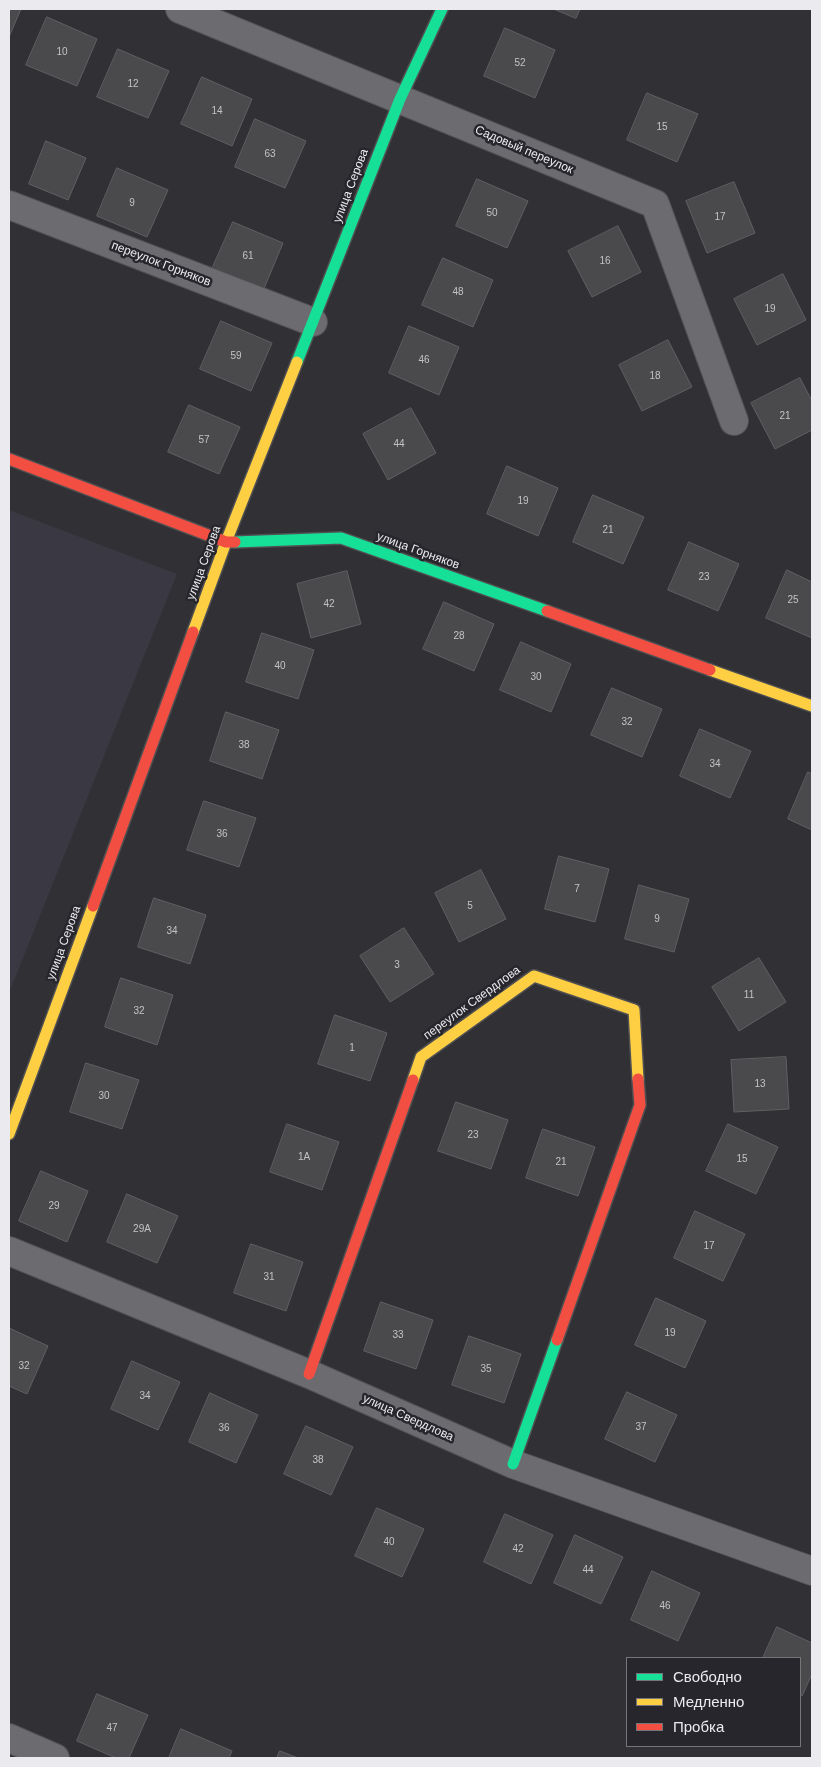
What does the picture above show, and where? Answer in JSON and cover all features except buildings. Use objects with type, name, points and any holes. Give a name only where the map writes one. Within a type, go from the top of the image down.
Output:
[{"type":"street","name":"Садовый переулок","points":[[180,9],[655,204],[734,421]]},
{"type":"street","name":"улица Серова","points":[[9,1134],[226,542],[400,98],[442,9]]},
{"type":"street","name":"переулок Горняков","points":[[9,205],[313,322]]},
{"type":"street","name":"улица Горняков","points":[[9,460],[226,542],[341,538],[812,706]]},
{"type":"street","name":"переулок Свердлова","points":[[309,1374],[421,1057],[534,976],[634,1010],[640,1105],[513,1464]]},
{"type":"street","name":"улица Свердлова","points":[[9,1251],[309,1374],[513,1464],[812,1571]]},
{"type":"street","points":[[9,1738],[55,1758]]},
{"type":"shaded area","points":[[9,510],[177,574],[11,988],[9,987]]},
{"type":"traffic: fast","points":[[297,362],[400,99],[442,9]]},
{"type":"traffic: fast","points":[[235,542],[341,538],[547,611]]},
{"type":"traffic: fast","points":[[513,1464],[557,1340]]},
{"type":"traffic: slow","points":[[193,632],[226,542],[297,362]]},
{"type":"traffic: slow","points":[[710,670],[812,706]]},
{"type":"traffic: slow","points":[[9,1134],[93,906]]},
{"type":"traffic: slow","points":[[413,1080],[421,1057],[534,976],[634,1010],[638,1079]]},
{"type":"traffic: jam","points":[[9,459],[226,542],[235,542]]},
{"type":"traffic: jam","points":[[547,611],[710,670]]},
{"type":"traffic: jam","points":[[93,906],[193,632]]},
{"type":"traffic: jam","points":[[557,1340],[640,1105],[638,1079]]},
{"type":"traffic: jam","points":[[309,1374],[413,1080]]}]
